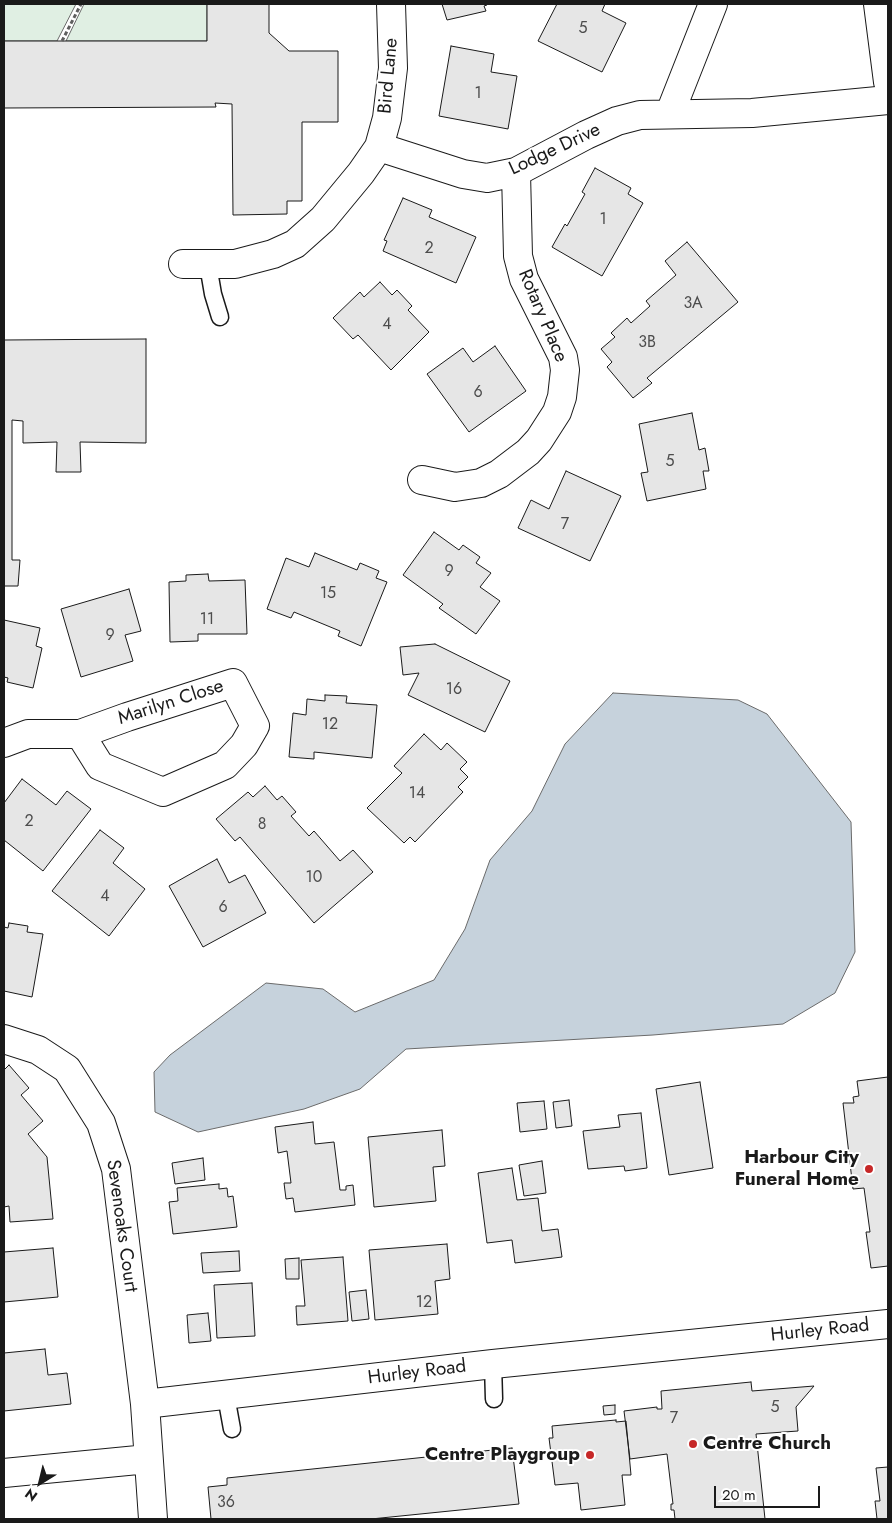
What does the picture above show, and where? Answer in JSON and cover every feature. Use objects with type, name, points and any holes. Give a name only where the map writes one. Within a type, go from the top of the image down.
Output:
[{"type":"street","name":"Bird Lane","points":[[379,147],[386,118],[393,68],[391,4]]},
{"type":"street","points":[[670,113],[713,4]]},
{"type":"street","points":[[878,4],[888,82]]},
{"type":"street","name":"Lodge Drive","points":[[379,147],[463,174],[487,178],[516,172],[617,121],[640,115],[752,113],[888,100]]},
{"type":"street","points":[[195,265],[255,259],[295,244],[323,219],[361,173],[379,147]]},
{"type":"street","name":"Rotary Place","points":[[422,480],[455,487],[468,486],[499,474],[528,452],[539,440],[558,412],[566,370],[563,358],[524,279],[518,256],[516,172]]},
{"type":"street","name":"Marilyn Close","points":[[4,743],[28,734],[80,734],[126,717],[233,683],[255,726],[244,745],[225,765],[163,792],[100,766],[80,734]]},
{"type":"street","name":"Sevenoaks Court","points":[[4,1039],[38,1050],[68,1069],[101,1123],[116,1169],[145,1404]]},
{"type":"street","name":"Hurley Road","points":[[145,1404],[493,1364],[888,1324]]},
{"type":"street","points":[[145,1404],[152,1519]]},
{"type":"street","points":[[4,1473],[148,1459]]},
{"type":"lane","points":[[195,265],[213,294],[220,317]]},
{"type":"lane","points":[[493,1364],[494,1399]]},
{"type":"lane","points":[[226,1396],[232,1429]]},
{"type":"path","points":[[62,41],[80,4]]},
{"type":"green space","points":[[4,4],[76,4],[57,41],[4,41]]},
{"type":"green space","points":[[84,4],[207,4],[207,41],[66,41]]},
{"type":"shaded area","points":[[613,693],[738,700],[767,714],[851,822],[855,952],[835,993],[783,1024],[653,1035],[406,1049],[360,1089],[304,1109],[198,1132],[155,1112],[154,1072],[170,1055],[266,983],[323,989],[355,1012],[434,980],[465,929],[490,860],[532,811],[565,744]]},
{"type":"building","points":[[207,4],[269,4],[269,33],[289,51],[338,51],[338,122],[302,122],[302,201],[287,201],[287,214],[233,215],[232,104],[215,103],[216,107],[4,108],[4,41],[207,41]]},
{"type":"building","points":[[442,4],[487,5],[484,6],[486,11],[447,20]]},
{"type":"building","points":[[557,4],[605,4],[602,11],[626,23],[602,72],[538,41]]},
{"type":"building","points":[[451,46],[494,54],[491,72],[517,76],[508,129],[439,116]]},
{"type":"building","points":[[595,168],[631,188],[628,194],[643,203],[602,276],[552,247],[565,224],[567,226],[585,194],[582,192]]},
{"type":"building","points":[[403,198],[432,210],[429,217],[476,237],[456,283],[383,251],[387,241],[384,240]]},
{"type":"building","points":[[687,242],[738,302],[647,378],[652,383],[633,398],[607,367],[612,362],[601,349],[615,337],[611,333],[627,318],[631,323],[650,306],[646,301],[676,275],[665,261]]},
{"type":"building","points":[[380,282],[392,295],[397,290],[412,306],[408,310],[429,332],[391,370],[358,335],[353,339],[333,318],[360,292],[364,297]]},
{"type":"building","points":[[146,339],[146,443],[80,442],[81,472],[56,472],[57,442],[23,443],[23,421],[12,420],[12,560],[20,560],[18,586],[4,586],[4,340]]},
{"type":"building","points":[[495,346],[526,391],[469,432],[427,374],[463,348],[473,362]]},
{"type":"building","points":[[692,413],[699,450],[705,448],[709,471],[703,471],[706,489],[647,501],[641,473],[648,472],[639,424]]},
{"type":"building","points":[[566,471],[621,496],[590,561],[518,528],[531,500],[549,509]]},
{"type":"building","points":[[434,532],[459,550],[463,545],[480,557],[476,563],[491,573],[480,587],[500,601],[476,634],[439,608],[443,604],[403,575]]},
{"type":"building","points":[[315,553],[357,570],[360,563],[379,571],[376,578],[387,582],[361,646],[338,636],[340,631],[294,612],[291,618],[267,609],[286,558],[309,567]]},
{"type":"building","points":[[208,574],[209,581],[245,580],[247,634],[198,634],[198,641],[170,642],[169,582],[186,581],[186,575]]},
{"type":"building","points":[[129,589],[141,631],[125,635],[133,661],[81,677],[61,609]]},
{"type":"building","points":[[4,620],[40,628],[36,646],[42,648],[33,688],[7,682],[8,678],[4,677]]},
{"type":"building","points":[[435,644],[510,681],[485,732],[408,695],[419,673],[403,675],[400,647]]},
{"type":"building","points":[[325,695],[347,696],[346,703],[377,705],[372,758],[314,752],[314,759],[289,757],[293,713],[306,715],[307,699],[325,701]]},
{"type":"building","points":[[424,734],[441,750],[447,743],[467,762],[460,769],[468,777],[458,787],[463,792],[415,842],[410,837],[404,843],[367,808],[402,773],[394,766]]},
{"type":"building","points":[[22,779],[56,805],[67,791],[91,809],[43,871],[4,840],[4,803]]},
{"type":"building","points":[[265,786],[277,800],[282,796],[296,812],[291,816],[309,836],[314,831],[340,861],[353,850],[373,872],[314,923],[240,837],[235,841],[216,819],[248,792],[253,797]]},
{"type":"building","points":[[100,830],[124,848],[113,863],[145,889],[109,936],[52,891]]},
{"type":"building","points":[[217,859],[229,883],[245,875],[266,913],[203,947],[169,886]]},
{"type":"building","points":[[9,923],[28,926],[27,932],[43,934],[32,997],[4,991],[4,927],[8,928]]},
{"type":"building","points":[[9,1065],[29,1088],[21,1095],[43,1121],[28,1134],[47,1157],[53,1219],[10,1222],[9,1206],[4,1207],[4,1070]]},
{"type":"building","name":"Harbour City Funeral Home","points":[[888,1077],[888,1266],[871,1268],[866,1232],[870,1232],[864,1188],[853,1189],[843,1103],[854,1103],[853,1097],[859,1096],[857,1081]]},
{"type":"building","points":[[700,1082],[713,1168],[669,1175],[656,1089]]},
{"type":"building","points":[[569,1100],[572,1126],[556,1128],[553,1102]]},
{"type":"building","points":[[544,1101],[547,1129],[520,1132],[517,1103]]},
{"type":"building","points":[[641,1113],[647,1168],[625,1171],[624,1166],[588,1169],[583,1131],[620,1127],[618,1115]]},
{"type":"building","points":[[313,1122],[315,1144],[334,1142],[340,1190],[346,1190],[346,1186],[353,1185],[355,1205],[295,1212],[293,1198],[286,1199],[284,1183],[291,1183],[287,1151],[278,1153],[275,1127]]},
{"type":"building","points":[[442,1130],[445,1166],[433,1167],[436,1201],[374,1207],[368,1137]]},
{"type":"building","points":[[203,1158],[205,1180],[175,1184],[172,1163]]},
{"type":"building","points":[[542,1161],[546,1193],[524,1196],[519,1165]]},
{"type":"building","points":[[512,1168],[517,1200],[538,1198],[542,1231],[558,1229],[562,1257],[515,1263],[512,1240],[487,1243],[478,1173]]},
{"type":"building","points":[[219,1184],[219,1189],[227,1188],[228,1197],[233,1196],[237,1227],[173,1234],[169,1202],[178,1201],[177,1188]]},
{"type":"building","points":[[447,1244],[450,1279],[435,1281],[438,1314],[375,1320],[369,1250]]},
{"type":"building","points":[[53,1248],[58,1297],[4,1302],[4,1252]]},
{"type":"building","points":[[239,1251],[240,1271],[203,1273],[201,1253]]},
{"type":"building","points":[[343,1257],[348,1321],[297,1325],[296,1306],[305,1306],[301,1260]]},
{"type":"building","points":[[299,1258],[299,1279],[286,1279],[285,1259]]},
{"type":"building","points":[[252,1283],[255,1336],[217,1338],[214,1285]]},
{"type":"building","points":[[366,1290],[369,1319],[352,1321],[349,1292]]},
{"type":"building","points":[[208,1313],[211,1341],[189,1343],[187,1315]]},
{"type":"building","points":[[45,1349],[48,1375],[67,1373],[71,1404],[4,1411],[4,1353]]},
{"type":"building","name":"Centre Church","points":[[751,1382],[752,1391],[814,1386],[796,1407],[798,1431],[756,1434],[765,1519],[675,1519],[674,1510],[671,1510],[671,1504],[673,1504],[667,1454],[630,1459],[624,1411],[657,1407],[657,1409],[662,1409],[661,1391]]},
{"type":"building","points":[[615,1405],[615,1414],[604,1415],[603,1406]]},
{"type":"building","points":[[616,1420],[616,1422],[626,1421],[631,1475],[622,1475],[625,1505],[581,1510],[578,1483],[555,1485],[549,1438],[553,1438],[552,1426]]},
{"type":"building","points":[[512,1448],[519,1504],[371,1519],[211,1519],[208,1487],[227,1485],[227,1478]]},
{"type":"building","points":[[888,1467],[888,1519],[877,1519],[875,1501],[880,1501],[876,1468]]},
{"type":"place","name":"Harbour City Funeral Home","points":[[869,1169]]},
{"type":"place","name":"Centre Church","points":[[693,1444]]},
{"type":"place","name":"Centre Playgroup","points":[[590,1455]]}]
